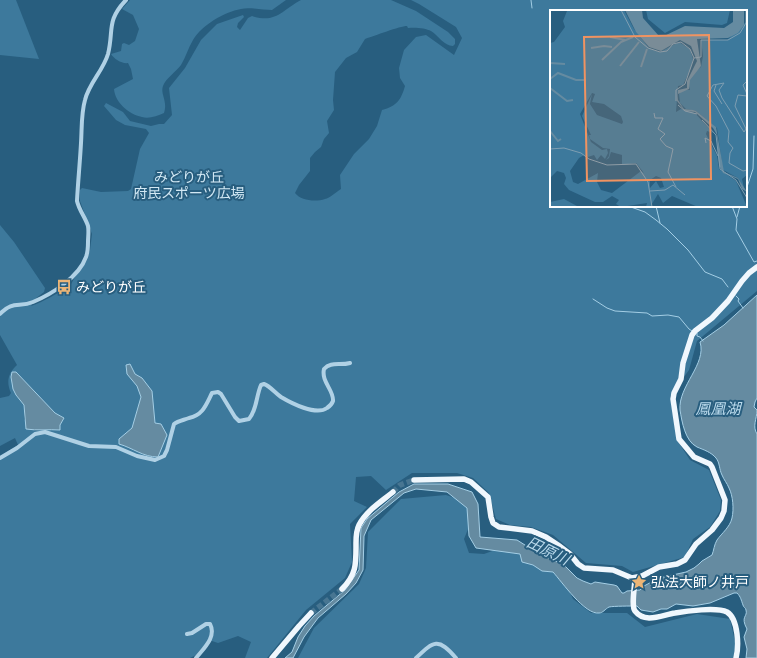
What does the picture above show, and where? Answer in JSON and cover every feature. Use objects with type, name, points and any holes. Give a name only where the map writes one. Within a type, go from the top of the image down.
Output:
[{"type":"main road","points":[[635,580],[659,567],[677,564],[685,560],[696,544],[712,530],[721,518],[724,511],[725,500],[712,467],[710,464],[694,457],[679,438],[673,399],[674,393],[681,379],[683,363],[692,335],[728,301],[742,280],[757,267]]},
{"type":"main road","points":[[414,480],[464,479],[471,482],[488,497],[493,523],[499,527],[532,531],[546,537],[558,545],[570,554],[578,564],[584,568],[613,570],[635,580]]},
{"type":"main road","points":[[342,589],[348,582],[354,570],[356,561],[356,532],[358,526],[363,518],[392,492]]},
{"type":"main road","points":[[635,580],[633,608],[642,616],[653,619],[676,613],[719,610],[727,612],[733,618],[736,627],[738,642],[736,658]]},
{"type":"main road","points":[[272,658],[311,614]]},
{"type":"street","points":[[0,314],[9,306],[33,302],[62,286],[74,274],[86,258],[88,245],[88,225],[78,207],[77,201],[83,108],[88,92],[100,73],[107,58],[111,27],[115,14],[126,0]]},
{"type":"street","points":[[0,458],[17,448],[35,434],[45,432],[89,446],[116,447],[155,460],[164,456],[168,450],[174,424],[177,421],[196,416],[205,409],[212,393],[218,392],[221,394],[239,421],[249,419],[252,415],[259,389],[261,385],[264,384],[282,397],[296,404],[311,410],[323,410],[332,404],[333,400],[323,377],[324,369],[330,364],[350,363]]},
{"type":"street","points":[[187,634],[192,633],[206,624],[210,624],[212,629],[211,639],[196,658]]},
{"type":"street","points":[[416,658],[430,645],[437,643],[444,646],[456,658]]},
{"type":"green space","points":[[0,0],[16,0],[39,59],[0,55]]},
{"type":"green space","points":[[130,0],[286,0],[272,10],[248,8],[228,13],[214,20],[202,29],[193,40],[181,65],[166,80],[163,86],[162,92],[165,105],[164,113],[147,118],[132,113],[123,107],[115,94],[114,89],[133,79],[128,63],[118,61],[111,54],[121,51],[122,44],[124,43],[129,45],[135,41],[139,29],[133,15],[122,9]]},
{"type":"green space","name":"みどりが丘 府民スポーツ広場","points":[[301,0],[391,0],[416,11],[448,32],[455,39],[455,44],[450,46],[444,43],[429,30],[408,28],[407,26],[404,26],[365,39],[357,52],[346,58],[335,72],[333,100],[334,110],[327,121],[329,133],[324,139],[321,147],[310,158],[310,171],[299,185],[295,193],[301,198],[313,201],[327,198],[341,189],[340,175],[354,154],[369,139],[377,126],[382,110],[391,107],[400,99],[405,86],[400,78],[399,68],[404,50],[416,37],[426,35],[454,55],[462,38],[456,27],[411,0],[757,0],[757,291],[697,341],[689,370],[670,396],[677,440],[690,460],[709,470],[721,500],[720,511],[710,527],[693,539],[685,557],[633,572],[622,566],[586,563],[553,535],[531,527],[510,525],[496,519],[489,493],[473,478],[457,473],[412,473],[386,490],[371,476],[356,477],[354,501],[367,507],[350,524],[352,562],[345,578],[306,610],[267,658],[245,658],[251,642],[238,636],[218,643],[209,640],[196,655],[190,658],[0,658],[0,456],[18,445],[15,438],[0,446],[0,398],[9,396],[11,393],[8,381],[10,374],[17,365],[0,335],[0,225],[14,242],[45,288],[44,292],[35,299],[31,306],[69,288],[87,260],[92,234],[80,201],[80,190],[82,188],[101,192],[128,191],[131,189],[140,149],[149,133],[146,129],[125,125],[116,120],[104,106],[106,103],[123,112],[130,121],[151,126],[164,124],[172,115],[169,88],[185,68],[201,40],[217,24],[243,15],[244,17],[238,23],[237,27],[240,30],[248,18],[252,16],[267,18],[278,15]],"holes":[[[16,372],[55,413],[64,418],[60,425],[49,429],[35,431],[24,419],[24,405],[16,395],[11,377]]]},
{"type":"green space","points":[[446,495],[464,501],[469,512],[470,524],[464,539],[469,553],[484,554],[506,546],[562,575],[573,599],[591,613],[627,613],[645,627],[697,614],[730,619],[736,646],[733,658],[298,658],[314,628],[359,584],[366,568],[368,532],[401,499]]},
{"type":"water","name":"鳳凰湖","points":[[757,295],[757,398],[754,407],[757,410],[755,425],[757,434],[757,658],[746,658],[747,649],[744,637],[747,629],[744,619],[746,609],[737,593],[710,603],[693,606],[676,604],[667,609],[661,609],[653,612],[641,610],[637,606],[618,606],[609,607],[600,613],[593,612],[581,604],[553,572],[542,571],[533,565],[522,562],[520,554],[476,548],[469,536],[467,508],[447,492],[416,489],[404,493],[371,520],[364,536],[363,570],[356,583],[346,594],[318,618],[304,637],[293,658],[285,658],[292,652],[298,637],[305,626],[314,616],[345,590],[359,570],[361,528],[367,519],[399,492],[414,484],[448,484],[472,492],[478,504],[480,537],[517,540],[536,552],[564,565],[577,578],[591,584],[595,582],[617,586],[622,593],[640,590],[644,586],[659,578],[686,572],[712,555],[717,540],[731,521],[733,511],[732,499],[716,458],[693,444],[687,436],[680,410],[681,401],[683,392],[700,359],[700,342],[724,325]]},
{"type":"water","points":[[130,364],[135,374],[142,378],[152,391],[155,423],[161,424],[167,435],[158,457],[143,454],[119,444],[119,439],[132,428],[141,397],[137,386],[127,374],[126,365]]},
{"type":"water","points":[[12,372],[16,372],[55,413],[64,418],[60,425],[60,430],[26,429],[24,405],[13,389],[11,377]]},
{"type":"waterway","points":[[531,0],[532,8]]},
{"type":"waterway","points":[[747,187],[753,169],[754,136]]},
{"type":"waterway","points":[[631,207],[645,212],[667,229],[688,250],[705,272],[722,279],[728,287]]},
{"type":"waterway","points":[[656,207],[660,223]]},
{"type":"waterway","points":[[732,207],[737,219],[736,230],[754,262],[757,261]]},
{"type":"waterway","points":[[737,217],[740,207]]},
{"type":"waterway","points":[[736,296],[743,308]]},
{"type":"waterway","points":[[593,299],[615,311],[647,313],[652,316],[668,315],[679,317],[692,331]]},
{"type":"waterway","points":[[697,333],[697,336],[703,341]]},
{"type":"tunnel","points":[[393,492],[400,485],[414,480]]},
{"type":"tunnel","points":[[311,613],[342,589]]},
{"type":"place","name":"みどりが丘","points":[[64,287]]},
{"type":"place","name":"弘法大師ノ井戸","points":[[639,582]]},
{"type":"water label","name":"田原川","points":[[548,551]]}]
